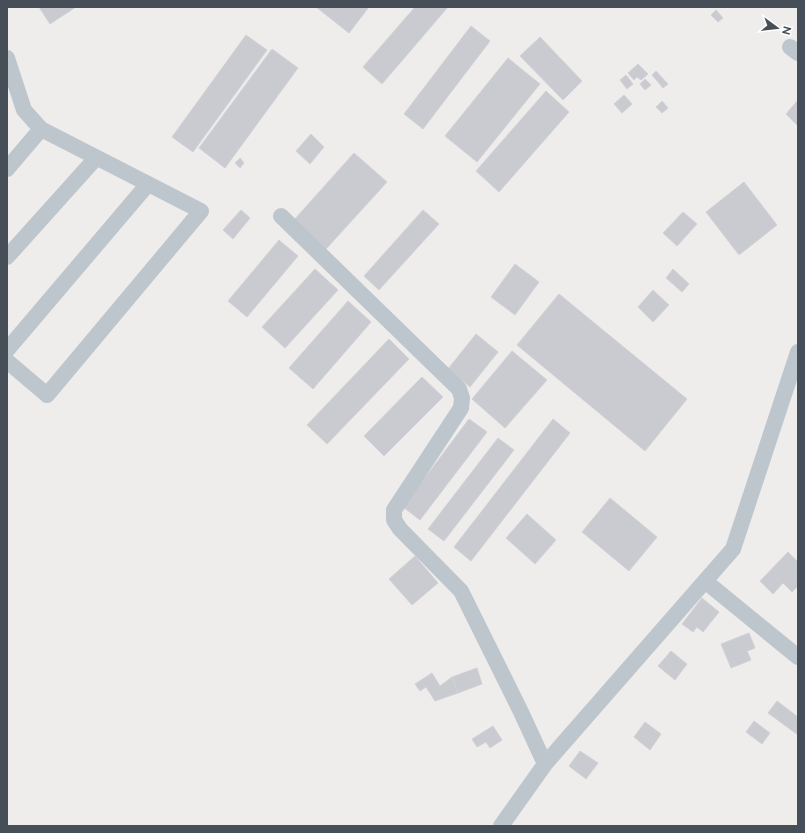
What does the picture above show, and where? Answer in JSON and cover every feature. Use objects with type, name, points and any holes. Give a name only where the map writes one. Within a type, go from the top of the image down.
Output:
[{"type":"street","points":[[7,58],[10,84],[24,110],[41,129],[201,211],[47,395],[7,361]]},
{"type":"street","points":[[7,169],[41,129]]},
{"type":"street","points":[[7,257],[96,158]]},
{"type":"street","points":[[7,350],[148,184]]},
{"type":"street","points":[[281,216],[459,389],[462,398],[461,408],[394,510],[394,520],[400,530],[461,591],[545,764]]},
{"type":"street","points":[[501,826],[545,764],[733,550],[798,352]]},
{"type":"street","points":[[705,581],[798,657]]},
{"type":"building","points":[[39,7],[76,7],[50,24]]},
{"type":"building","points":[[316,7],[369,7],[349,33]]},
{"type":"building","points":[[415,7],[448,7],[382,84],[363,67]]},
{"type":"building","points":[[716,10],[723,18],[718,22],[711,15]]},
{"type":"building","points":[[471,26],[490,41],[423,129],[404,114]]},
{"type":"building","points":[[246,35],[267,50],[193,152],[172,137]]},
{"type":"building","points":[[540,37],[582,81],[563,100],[520,56]]},
{"type":"building","points":[[272,49],[298,68],[225,168],[199,148]]},
{"type":"building","points":[[508,58],[540,84],[477,162],[445,136]]},
{"type":"building","points":[[638,64],[648,74],[641,80],[637,77],[634,80],[628,73]]},
{"type":"building","points":[[656,71],[668,84],[663,88],[652,75]]},
{"type":"building","points":[[626,75],[633,84],[627,89],[620,80]]},
{"type":"building","points":[[645,79],[651,85],[645,90],[640,84]]},
{"type":"building","points":[[546,91],[569,112],[499,192],[476,171]]},
{"type":"building","points":[[624,95],[632,104],[622,113],[614,104]]},
{"type":"building","points":[[798,100],[798,126],[786,114]]},
{"type":"building","points":[[662,101],[668,108],[662,113],[656,107]]},
{"type":"building","points":[[311,134],[324,147],[310,164],[296,151]]},
{"type":"building","points":[[354,153],[387,182],[326,249],[294,220]]},
{"type":"building","points":[[240,158],[244,163],[240,168],[235,163]]},
{"type":"building","points":[[744,182],[777,225],[739,255],[706,212]]},
{"type":"building","points":[[241,210],[250,218],[233,239],[223,230]]},
{"type":"building","points":[[423,210],[439,224],[379,290],[364,276]]},
{"type":"building","points":[[683,212],[697,224],[677,246],[663,233]]},
{"type":"building","points":[[279,240],[298,256],[247,317],[228,301]]},
{"type":"building","points":[[515,264],[539,282],[515,315],[491,297]]},
{"type":"building","points":[[315,269],[338,290],[285,348],[262,327]]},
{"type":"building","points":[[673,269],[689,284],[682,292],[666,278]]},
{"type":"building","points":[[653,290],[669,305],[653,322],[638,307]]},
{"type":"building","points":[[559,294],[687,399],[645,451],[517,345]]},
{"type":"building","points":[[348,301],[371,322],[313,389],[289,368]]},
{"type":"building","points":[[476,334],[498,352],[470,387],[448,369]]},
{"type":"building","points":[[389,339],[409,359],[327,444],[307,425]]},
{"type":"building","points":[[512,351],[547,380],[505,428],[472,399]]},
{"type":"building","points":[[422,377],[443,397],[384,456],[364,436]]},
{"type":"building","points":[[469,419],[487,432],[420,520],[403,507]]},
{"type":"building","points":[[553,419],[570,433],[471,561],[454,547]]},
{"type":"building","points":[[498,438],[514,450],[444,541],[428,529]]},
{"type":"building","points":[[610,498],[657,537],[629,571],[582,532]]},
{"type":"building","points":[[527,514],[556,540],[535,564],[506,538]]},
{"type":"building","points":[[788,552],[798,562],[798,586],[792,592],[783,583],[773,594],[760,581]]},
{"type":"building","points":[[415,556],[438,583],[412,605],[389,579]]},
{"type":"building","points":[[702,598],[719,612],[703,632],[697,627],[693,632],[682,624]]},
{"type":"building","points":[[749,633],[755,648],[747,651],[751,660],[731,668],[721,644]]},
{"type":"building","points":[[671,651],[687,664],[675,680],[658,666]]},
{"type":"building","points":[[477,668],[482,684],[458,693],[452,677]]},
{"type":"building","points":[[432,673],[440,686],[452,677],[458,693],[435,701],[426,687],[420,691],[415,684]]},
{"type":"building","points":[[777,701],[798,717],[798,735],[768,713]]},
{"type":"building","points":[[754,721],[770,733],[762,744],[746,732]]},
{"type":"building","points":[[645,722],[661,734],[650,750],[634,737]]},
{"type":"building","points":[[493,726],[502,740],[490,748],[486,742],[477,747],[472,739]]},
{"type":"building","points":[[580,751],[598,763],[586,779],[569,766]]}]
